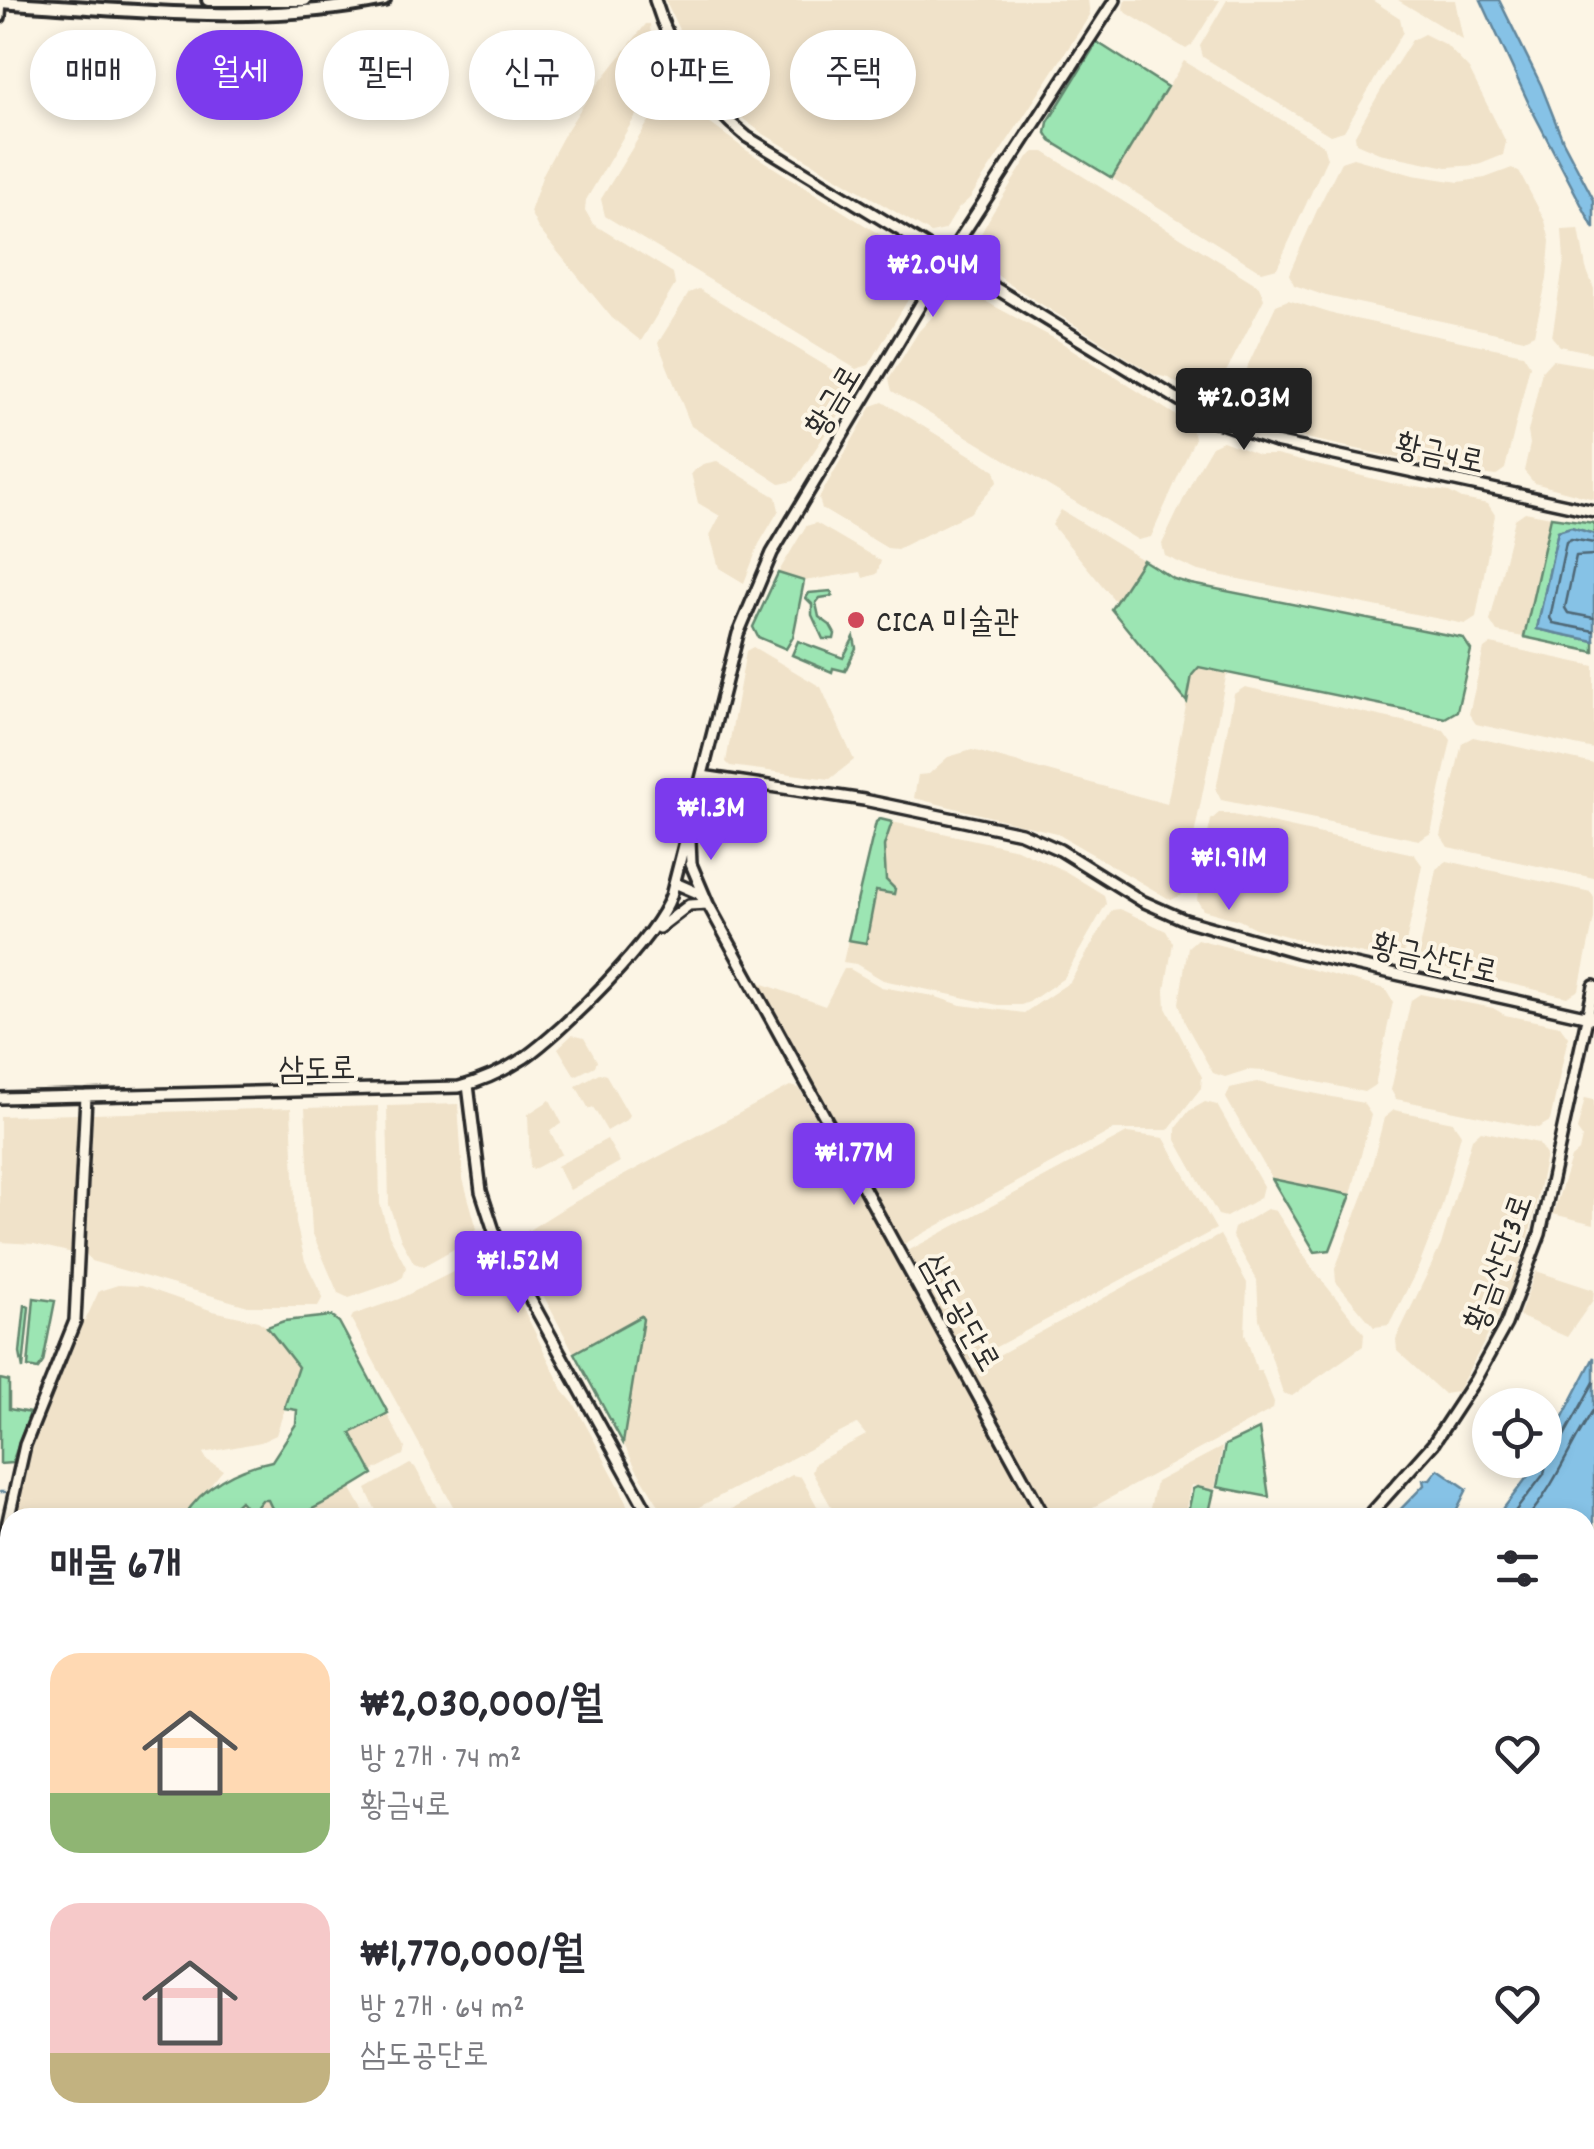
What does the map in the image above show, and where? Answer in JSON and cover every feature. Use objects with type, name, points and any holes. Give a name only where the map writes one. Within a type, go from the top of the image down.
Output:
[{"type":"main road","points":[[208,0],[305,0]]},
{"type":"main road","points":[[1,1],[198,13],[298,11],[384,0]]},
{"type":"street","name":"황금4로","points":[[655,0],[680,61],[724,118],[758,145],[1197,412],[1241,432],[1594,511]]},
{"type":"street","name":"황금로","points":[[738,634],[792,516],[947,259],[1115,0]]},
{"type":"street","points":[[0,17],[1,1]]},
{"type":"street","name":"삼도로","points":[[0,1098],[415,1090],[468,1085],[518,1062],[545,1042],[662,918],[690,827],[738,634]]},
{"type":"street","name":"황금산단로","points":[[702,776],[874,802],[1001,828],[1043,842],[1142,902],[1184,920],[1297,952],[1591,1017]]},
{"type":"street","points":[[639,946],[686,907],[708,904],[691,864],[690,827]]},
{"type":"street","name":"삼도공단로","points":[[675,883],[698,893],[708,904],[1040,1508]]},
{"type":"street","name":"황금산단3로","points":[[1376,1508],[1433,1444],[1476,1380],[1506,1324],[1540,1234],[1591,1017],[1594,986]]},
{"type":"street","points":[[468,1085],[480,1191],[496,1237],[645,1508]]},
{"type":"street","points":[[11,1508],[28,1436],[76,1321],[86,1096]]},
{"type":"shaded area","points":[[665,0],[1088,0],[1090,15],[970,198],[945,230],[931,233],[745,120],[770,120],[770,30],[679,30]]},
{"type":"shaded area","points":[[1125,0],[1220,0],[1186,49],[1127,13],[1123,8]]},
{"type":"shaded area","points":[[1227,0],[1372,0],[1400,18],[1403,32],[1344,131],[1330,135],[1203,57],[1200,46]]},
{"type":"shaded area","points":[[1398,0],[1455,0],[1463,40],[1454,34]]},
{"type":"shaded area","points":[[1424,34],[1446,45],[1469,69],[1506,142],[1503,155],[1478,165],[1447,167],[1379,153],[1356,143],[1355,135],[1392,71],[1412,40]]},
{"type":"shaded area","points":[[1184,61],[1323,145],[1327,158],[1277,268],[1262,272],[1112,178]]},
{"type":"shaded area","points":[[615,63],[615,120],[633,120],[586,200],[585,210],[593,224],[673,273],[675,285],[641,341],[612,318],[538,228],[530,212],[543,174],[573,120],[595,120],[595,88]]},
{"type":"shaded area","points":[[650,120],[706,120],[746,150],[920,260],[924,273],[869,365],[856,369],[605,216],[601,199]]},
{"type":"shaded area","points":[[1035,152],[1044,152],[1259,286],[1264,299],[1214,395],[1202,399],[1169,378],[1155,375],[1009,284],[973,257],[973,248],[993,212]]},
{"type":"shaded area","points":[[1353,158],[1413,175],[1459,182],[1512,168],[1520,173],[1545,221],[1550,241],[1547,279],[1534,334],[1524,339],[1326,296],[1294,285],[1289,274],[1318,208],[1341,162]]},
{"type":"shaded area","points":[[1579,229],[1594,289],[1594,353],[1560,346],[1552,337],[1564,260],[1562,230]]},
{"type":"shaded area","points":[[957,286],[1059,341],[1191,425],[1195,438],[1151,537],[1138,540],[892,391],[889,379],[919,331],[951,288]]},
{"type":"shaded area","points":[[699,289],[849,380],[853,393],[794,481],[780,484],[691,426],[658,343],[689,293]]},
{"type":"shaded area","points":[[1288,300],[1336,315],[1523,354],[1530,365],[1505,469],[1495,476],[1444,468],[1274,431],[1233,415],[1248,365],[1276,305]]},
{"type":"shaded area","points":[[1552,360],[1594,367],[1594,499],[1534,483],[1524,471],[1542,371]]},
{"type":"shaded area","points":[[883,402],[995,470],[998,481],[970,513],[897,549],[887,548],[822,509],[819,498],[872,406]]},
{"type":"shaded area","points":[[1223,441],[1259,455],[1276,455],[1395,484],[1449,492],[1488,504],[1495,515],[1476,617],[1465,624],[1198,571],[1165,556],[1162,544],[1196,473],[1212,446]]},
{"type":"shaded area","points":[[717,461],[776,497],[779,510],[759,544],[744,583],[719,568],[710,535],[720,516],[698,503],[691,473],[703,464]]},
{"type":"shaded area","points":[[1061,510],[1143,560],[1116,602],[1052,525]]},
{"type":"shaded area","points":[[1525,512],[1551,517],[1523,637],[1497,632],[1490,621],[1515,519]]},
{"type":"shaded area","points":[[816,523],[881,561],[877,574],[863,578],[861,572],[804,581],[778,573],[806,526]]},
{"type":"shaded area","points":[[1491,644],[1594,666],[1594,749],[1476,724],[1469,714],[1484,649]]},
{"type":"shaded area","points":[[753,647],[821,687],[854,760],[830,779],[730,766],[726,762],[746,651]]},
{"type":"shaded area","points":[[1199,667],[1227,672],[1182,895],[1171,900],[1056,833],[914,798],[918,775],[929,774],[948,757],[972,750],[1167,804],[1192,675]]},
{"type":"shaded area","points":[[1245,687],[1444,730],[1451,740],[1431,833],[1419,840],[1221,800],[1216,790],[1234,694]]},
{"type":"shaded area","points":[[1473,737],[1594,764],[1594,878],[1448,847],[1441,836],[1462,743]]},
{"type":"shaded area","points":[[1220,812],[1414,854],[1422,865],[1404,953],[1393,960],[1325,946],[1203,910],[1197,900],[1206,843],[1211,820]]},
{"type":"shaded area","points":[[892,822],[1017,849],[1104,895],[1106,904],[1064,978],[1029,1002],[998,1005],[883,980],[856,964],[843,962],[848,940],[866,942],[876,891],[893,894],[886,880],[884,846]]},
{"type":"shaded area","points":[[1447,861],[1591,892],[1594,918],[1579,990],[1567,997],[1425,964],[1419,954],[1436,869]]},
{"type":"shaded area","points":[[1120,909],[1166,931],[1173,943],[1166,1008],[1202,1077],[1201,1088],[1168,1130],[1113,1130],[902,1245],[758,982],[825,1006],[844,969],[850,969],[881,987],[961,1005],[1024,1013],[1070,982],[1112,910]]},
{"type":"shaded area","points":[[1197,939],[1385,989],[1393,1002],[1375,1085],[1364,1092],[1265,1071],[1247,1070],[1225,1077],[1213,1073],[1185,1023],[1179,1003],[1188,947]]},
{"type":"shaded area","points":[[1420,994],[1560,1026],[1568,1037],[1550,1121],[1538,1128],[1396,1099],[1391,1090],[1411,1000]]},
{"type":"shaded area","points":[[572,1035],[584,1038],[597,1061],[595,1066],[575,1076],[558,1048]]},
{"type":"shaded area","points":[[599,1073],[606,1075],[629,1115],[607,1131],[576,1086]]},
{"type":"shaded area","points":[[1257,1082],[1363,1103],[1371,1115],[1351,1195],[1272,1179],[1226,1098],[1230,1088]]},
{"type":"shaded area","points":[[790,1086],[799,1088],[846,1171],[856,1179],[1035,1508],[832,1508],[812,1472],[815,1463],[866,1435],[857,1424],[697,1508],[661,1508],[623,1443],[643,1318],[574,1353],[517,1246],[521,1235],[567,1206]]},
{"type":"shaded area","points":[[1585,1098],[1594,1100],[1594,1224],[1553,1214],[1571,1158],[1579,1151],[1582,1137],[1577,1130]]},
{"type":"shaded area","points":[[550,1100],[562,1123],[550,1131],[562,1154],[530,1168],[528,1114]]},
{"type":"shaded area","points":[[1205,1102],[1217,1105],[1263,1186],[1260,1198],[1226,1217],[1218,1215],[1176,1140],[1176,1128],[1189,1111]]},
{"type":"shaded area","points":[[458,1104],[463,1179],[477,1229],[472,1239],[423,1266],[414,1263],[401,1240],[389,1205],[387,1106]]},
{"type":"shaded area","points":[[378,1106],[380,1204],[389,1235],[406,1267],[403,1277],[395,1282],[349,1298],[338,1293],[312,1232],[305,1108]]},
{"type":"shaded area","points":[[291,1108],[296,1223],[305,1261],[323,1297],[318,1306],[248,1306],[91,1261],[86,1254],[93,1114]]},
{"type":"shaded area","points":[[1394,1110],[1453,1122],[1461,1134],[1441,1209],[1419,1266],[1389,1325],[1374,1327],[1336,1282],[1335,1269],[1366,1188],[1384,1118]]},
{"type":"shaded area","points":[[79,1114],[73,1253],[34,1244],[0,1242],[0,1116]]},
{"type":"shaded area","points":[[1481,1131],[1538,1143],[1546,1155],[1529,1237],[1505,1304],[1457,1392],[1444,1394],[1397,1351],[1396,1339],[1441,1245],[1472,1139]]},
{"type":"shaded area","points":[[1127,1133],[1164,1138],[1216,1229],[966,1363],[906,1252]]},
{"type":"shaded area","points":[[607,1139],[620,1162],[570,1190],[557,1166]]},
{"type":"shaded area","points":[[1267,1209],[1276,1211],[1312,1268],[1364,1333],[1363,1346],[1292,1396],[1283,1393],[1259,1319],[1257,1280],[1232,1236],[1234,1228]]},
{"type":"shaded area","points":[[1220,1235],[1247,1283],[1245,1334],[1257,1370],[1261,1370],[1274,1402],[1273,1409],[1092,1508],[1044,1508],[971,1370]]},
{"type":"shaded area","points":[[481,1258],[492,1260],[524,1310],[628,1508],[454,1508],[351,1319]]},
{"type":"shaded area","points":[[1536,1271],[1594,1290],[1593,1300],[1567,1337],[1519,1316]]},
{"type":"shaded area","points":[[118,1285],[141,1286],[213,1311],[258,1321],[298,1368],[276,1435],[261,1442],[203,1453],[223,1470],[191,1508],[13,1508],[29,1439],[80,1320],[85,1321],[99,1291]]},
{"type":"shaded area","points":[[387,1414],[405,1448],[403,1455],[372,1471],[351,1433]]},
{"type":"shaded area","points":[[1222,1447],[1215,1489],[1191,1485],[1186,1508],[1150,1508],[1156,1482]]},
{"type":"shaded area","points":[[410,1464],[437,1508],[375,1508],[366,1489]]},
{"type":"shaded area","points":[[792,1475],[801,1477],[818,1508],[734,1508]]},
{"type":"shaded area","points":[[350,1487],[362,1508],[313,1508]]},
{"type":"shaded area","points":[[262,1500],[268,1500],[271,1508],[256,1508]]},
{"type":"green space","points":[[1097,42],[1167,87],[1112,178],[1051,141],[1046,133],[1048,122]]},
{"type":"green space","points":[[1551,517],[1594,523],[1594,534],[1571,527],[1558,531],[1537,629],[1594,641],[1594,652],[1524,637]]},
{"type":"green space","points":[[1143,560],[1174,579],[1191,584],[1463,638],[1471,650],[1457,711],[1445,718],[1199,667],[1192,675],[1187,702],[1111,609]]},
{"type":"green space","points":[[778,573],[804,581],[793,637],[786,649],[758,637],[753,627]]},
{"type":"green space","points":[[831,591],[833,596],[820,598],[816,603],[819,617],[835,634],[834,639],[823,639],[812,615],[812,604],[806,598],[809,593]]},
{"type":"green space","points":[[854,637],[856,648],[845,671],[833,668],[832,672],[792,655],[798,641],[843,658]]},
{"type":"green space","points":[[876,822],[892,822],[884,846],[886,880],[895,889],[894,894],[876,891],[866,943],[848,940]]},
{"type":"green space","points":[[1272,1179],[1351,1195],[1330,1250],[1315,1252]]},
{"type":"green space","points":[[34,1298],[55,1301],[43,1362],[38,1369],[28,1367]]},
{"type":"green space","points":[[25,1305],[29,1307],[23,1369],[20,1353]]},
{"type":"green space","points":[[331,1316],[339,1322],[388,1413],[351,1433],[373,1474],[313,1508],[272,1508],[268,1500],[262,1500],[256,1508],[246,1508],[240,1501],[233,1508],[191,1508],[222,1480],[272,1461],[296,1424],[297,1410],[284,1408],[298,1367],[267,1327],[284,1321]]},
{"type":"green space","points":[[641,1316],[643,1319],[623,1443],[574,1353]]},
{"type":"green space","points":[[0,1379],[9,1381],[9,1409],[30,1413],[12,1463],[0,1464]]},
{"type":"green space","points":[[1259,1429],[1269,1497],[1217,1487],[1225,1445]]},
{"type":"green space","points":[[1193,1489],[1214,1491],[1210,1508],[1189,1508]]},
{"type":"water","points":[[1481,0],[1499,0],[1541,85],[1563,141],[1594,200],[1594,229],[1530,106]]},
{"type":"water","points":[[1571,527],[1594,534],[1594,641],[1537,629],[1558,531]]},
{"type":"water","points":[[1594,1357],[1594,1508],[1504,1508],[1526,1478],[1562,1478],[1562,1418]]},
{"type":"water","points":[[1438,1469],[1467,1489],[1458,1508],[1402,1508],[1424,1485],[1423,1480],[1430,1479]]},
{"type":"place","name":"CICA 미술관","points":[[856,620]]}]
